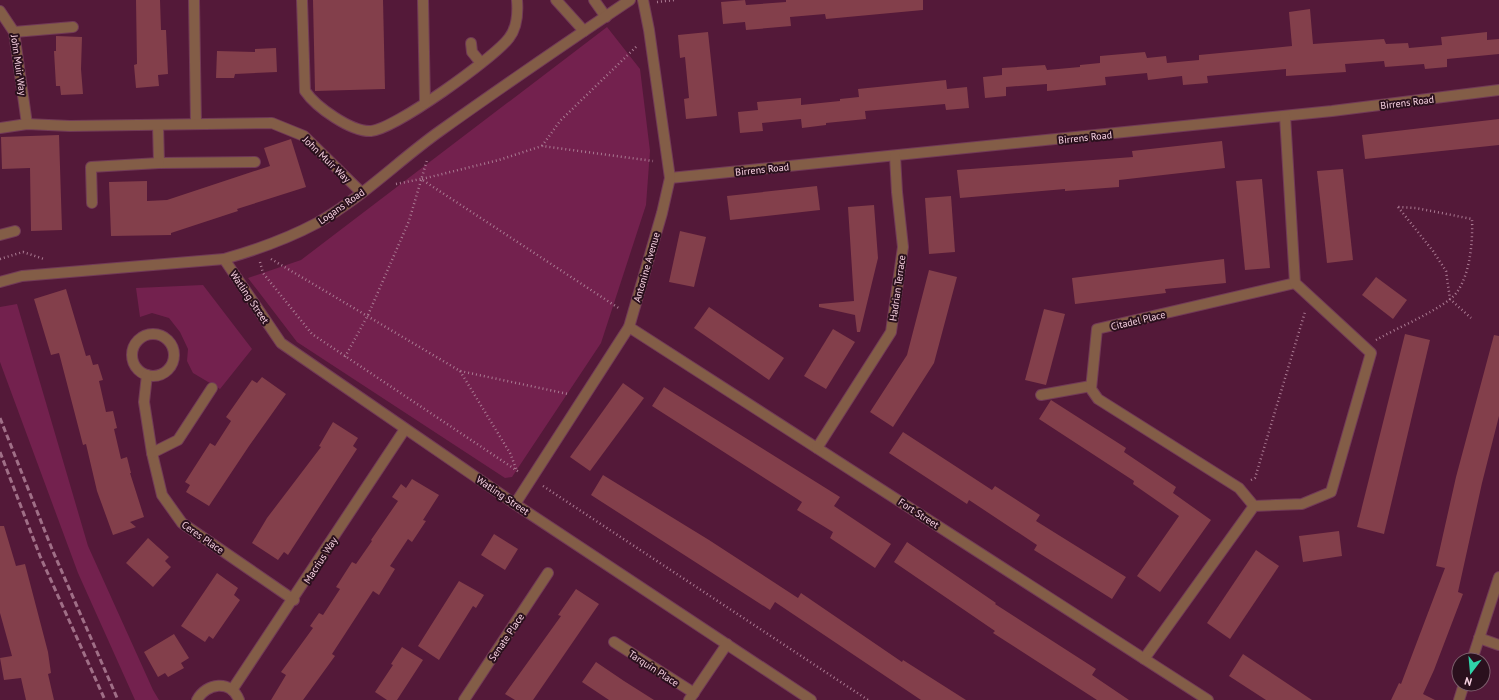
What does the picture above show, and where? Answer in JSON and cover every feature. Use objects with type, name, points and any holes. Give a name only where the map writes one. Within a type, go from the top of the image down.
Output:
[{"type":"street","points":[[194,0],[196,124]]},
{"type":"street","points":[[302,0],[305,91],[313,100],[340,120],[357,128],[366,130],[377,130],[391,124],[425,103],[481,63],[510,37],[516,22],[517,0]]},
{"type":"street","points":[[423,0],[425,103]]},
{"type":"street","points":[[556,0],[584,31]]},
{"type":"street","points":[[594,0],[606,17]]},
{"type":"street","name":"Logans Road","points":[[0,282],[22,276],[224,260],[256,250],[318,222],[361,192],[439,132],[630,0]]},
{"type":"street","name":"Antonine Avenue","points":[[515,504],[631,322],[670,178],[650,30],[643,0]]},
{"type":"street","name":"John Muir Way","points":[[0,11],[14,32],[27,124]]},
{"type":"street","points":[[14,32],[73,27]]},
{"type":"street","points":[[471,43],[472,52],[481,63]]},
{"type":"street","name":"Birrens Road","points":[[670,178],[1285,116],[1499,90]]},
{"type":"street","points":[[1254,506],[1302,504],[1331,492],[1371,353],[1295,283],[1285,116]]},
{"type":"street","name":"John Muir Way","points":[[2,127],[27,124],[70,126],[272,123],[304,136],[361,192]]},
{"type":"street","points":[[158,125],[159,163]]},
{"type":"street","name":"Hadrian Terrace","points":[[817,448],[891,332],[903,247],[895,156]]},
{"type":"street","points":[[92,204],[91,167],[159,163],[255,162]]},
{"type":"street","points":[[0,235],[15,231]]},
{"type":"street","name":"Watling Street","points":[[224,260],[281,344],[515,504],[811,700]]},
{"type":"street","name":"Citadel Place","points":[[1091,386],[1097,329],[1295,283]]},
{"type":"street","name":"Fort Street","points":[[631,322],[817,448],[1208,700]]},
{"type":"street","points":[[159,335],[170,343],[174,355],[173,362],[166,372],[160,375],[147,375],[136,367],[132,353],[134,346],[144,336],[159,335]]},
{"type":"street","name":"Ceres Place","points":[[147,375],[144,402],[152,453],[162,495],[182,523],[294,600]]},
{"type":"street","points":[[1041,395],[1091,386],[1091,389],[1098,399],[1240,488],[1254,506]]},
{"type":"street","points":[[152,453],[178,440],[212,388]]},
{"type":"street","name":"Macrius Way","points":[[232,690],[294,600],[405,429]]},
{"type":"street","points":[[1144,659],[1254,506]]},
{"type":"street","name":"Senate Place","points":[[464,700],[548,573]]},
{"type":"street","points":[[1475,652],[1499,577]]},
{"type":"street","points":[[1479,638],[1499,645]]},
{"type":"street","name":"Tarquin Place","points":[[614,642],[692,697]]},
{"type":"street","points":[[692,697],[727,644]]},
{"type":"street","points":[[197,700],[205,689],[212,686],[226,687],[232,690],[239,700]]},
{"type":"path","points":[[542,146],[560,122],[637,47],[650,30]]},
{"type":"path","points":[[345,357],[368,315],[409,221],[426,161],[439,132]]},
{"type":"path","points":[[391,186],[499,160],[542,146],[631,159],[668,162]]},
{"type":"path","points":[[421,179],[631,322]]},
{"type":"path","points":[[1364,346],[1450,299],[1461,285],[1468,266],[1473,233],[1472,219],[1416,208],[1398,207],[1433,251],[1446,271],[1450,299],[1471,318]]},
{"type":"path","points":[[256,250],[368,315],[460,371],[584,397]]},
{"type":"path","points":[[256,250],[263,272],[312,334],[517,472],[532,479],[868,700]]},
{"type":"path","points":[[0,259],[23,252]]},
{"type":"path","points":[[1240,488],[1255,478],[1310,296]]},
{"type":"path","points":[[460,371],[510,453],[517,472]]},
{"type":"shaded area","points":[[607,27],[640,69],[650,151],[646,205],[601,343],[512,477],[505,478],[297,342],[248,278],[301,260]]},
{"type":"shaded area","points":[[203,285],[252,349],[220,389],[193,373],[187,361],[188,349],[180,332],[169,318],[152,313],[140,317],[136,288]]},
{"type":"shaded area","points":[[17,304],[88,546],[153,690],[159,700],[135,700],[78,573],[0,362],[0,307]]},
{"type":"building","points":[[136,0],[160,0],[161,30],[166,30],[168,74],[158,75],[159,86],[136,88],[134,65],[137,64]]},
{"type":"building","points":[[313,0],[383,0],[385,89],[315,91]]},
{"type":"building","points":[[745,0],[746,5],[786,2],[786,0],[923,0],[923,10],[826,19],[825,14],[790,17],[791,26],[746,30],[745,22],[723,24],[721,2]]},
{"type":"building","points":[[1310,9],[1313,44],[1384,39],[1386,44],[1408,43],[1409,48],[1442,45],[1441,37],[1487,32],[1487,40],[1499,39],[1499,54],[1447,59],[1447,67],[1425,69],[1424,64],[1385,67],[1384,61],[1345,64],[1346,72],[1286,76],[1286,69],[1207,76],[1208,83],[1183,85],[1182,76],[1148,80],[1147,73],[1105,77],[1106,85],[1047,91],[1047,84],[1006,87],[1006,96],[985,98],[983,77],[1002,75],[1002,68],[1045,65],[1047,70],[1080,67],[1080,65],[1100,63],[1100,56],[1145,52],[1147,58],[1166,56],[1167,63],[1199,60],[1199,55],[1292,46],[1289,12]]},
{"type":"building","points":[[708,32],[717,116],[686,119],[684,99],[689,98],[685,57],[680,58],[678,35]]},
{"type":"building","points":[[56,36],[82,37],[81,69],[83,94],[61,95],[60,86],[56,86],[54,51],[56,51]]},
{"type":"building","points":[[276,48],[277,72],[235,74],[234,78],[216,78],[217,51],[255,52],[255,49]]},
{"type":"building","points":[[946,80],[947,89],[967,87],[969,108],[946,110],[945,104],[865,111],[866,119],[826,123],[826,125],[802,128],[801,119],[762,123],[763,131],[740,133],[738,112],[758,110],[757,102],[801,98],[801,105],[840,101],[840,99],[859,97],[858,89]]},
{"type":"building","points":[[1499,119],[1499,145],[1365,159],[1362,135]]},
{"type":"building","points":[[59,135],[62,230],[31,231],[30,168],[2,169],[1,137]]},
{"type":"building","points":[[291,139],[306,187],[237,209],[238,211],[171,233],[171,235],[111,236],[109,182],[147,181],[147,201],[167,200],[270,166],[264,148]]},
{"type":"building","points":[[1222,141],[1225,168],[1119,180],[1119,187],[1065,191],[1065,189],[960,198],[957,170],[1133,157],[1132,151]]},
{"type":"building","points":[[1343,169],[1353,260],[1327,263],[1317,171]]},
{"type":"building","points":[[1262,179],[1270,268],[1245,270],[1236,181]]},
{"type":"building","points":[[817,186],[820,210],[730,220],[727,196]]},
{"type":"building","points":[[951,196],[955,252],[929,254],[925,198]]},
{"type":"building","points":[[874,205],[878,258],[860,332],[857,332],[855,315],[819,307],[819,304],[854,301],[848,207]]},
{"type":"building","points":[[680,231],[706,237],[694,287],[669,282]]},
{"type":"building","points":[[1224,259],[1226,283],[1165,289],[1166,293],[1075,304],[1072,278]]},
{"type":"building","points":[[929,270],[957,277],[934,363],[893,427],[870,412],[907,355]]},
{"type":"building","points":[[1376,277],[1407,300],[1393,319],[1362,295]]},
{"type":"building","points":[[66,289],[86,356],[90,355],[93,365],[98,364],[103,380],[99,381],[106,412],[113,411],[117,428],[114,429],[121,459],[127,457],[130,473],[144,517],[130,522],[136,527],[113,535],[97,491],[86,444],[83,445],[59,353],[51,355],[34,299]]},
{"type":"building","points":[[709,307],[784,358],[769,380],[694,328]]},
{"type":"building","points":[[1044,309],[1065,314],[1046,385],[1025,380]]},
{"type":"building","points":[[833,329],[855,342],[826,389],[804,376]]},
{"type":"building","points":[[1405,334],[1430,340],[1384,534],[1357,527]]},
{"type":"building","points":[[1494,335],[1499,336],[1499,416],[1482,483],[1458,592],[1463,594],[1434,670],[1423,694],[1435,700],[1391,700],[1399,683],[1401,684],[1445,568],[1436,566],[1456,477]]},
{"type":"building","points":[[262,377],[286,394],[209,506],[186,492],[190,485],[185,482],[210,443],[215,446],[231,421],[226,417],[252,380],[257,383]]},
{"type":"building","points":[[623,383],[644,398],[590,471],[570,457]]},
{"type":"building","points":[[664,387],[840,497],[834,506],[891,544],[875,568],[830,538],[833,532],[797,510],[802,502],[652,406]]},
{"type":"building","points":[[1051,400],[1126,448],[1124,452],[1176,487],[1173,493],[1211,520],[1160,592],[1137,576],[1179,516],[1133,484],[1134,481],[1039,419]]},
{"type":"building","points":[[333,422],[358,438],[353,446],[357,449],[288,555],[284,552],[278,560],[252,543],[267,518],[321,447],[319,446]]},
{"type":"building","points":[[903,432],[992,490],[995,486],[1040,515],[1036,521],[1126,577],[1112,599],[1034,550],[1037,545],[969,500],[967,504],[889,453]]},
{"type":"building","points":[[603,475],[709,540],[798,598],[801,593],[902,662],[903,660],[966,700],[921,700],[775,602],[770,610],[591,495]]},
{"type":"building","points":[[412,479],[439,495],[423,520],[426,521],[412,542],[408,539],[390,566],[395,569],[379,595],[373,591],[332,654],[335,656],[303,700],[271,700],[286,675],[281,672],[313,628],[310,626],[319,613],[323,615],[340,589],[336,587],[352,562],[356,564],[398,501],[392,497],[401,484],[406,488]]},
{"type":"building","points":[[0,526],[4,526],[16,566],[25,564],[48,652],[51,673],[48,674],[54,700],[26,700],[21,678],[4,680],[0,658],[12,656],[0,613]]},
{"type":"building","points":[[1339,531],[1342,556],[1303,562],[1299,536]]},
{"type":"building","points":[[494,534],[518,549],[505,570],[481,555]]},
{"type":"building","points":[[148,538],[169,557],[165,561],[171,567],[153,587],[126,563]]},
{"type":"building","points":[[907,542],[996,603],[995,604],[1096,669],[1092,675],[1129,700],[1097,700],[993,633],[995,631],[894,562]]},
{"type":"building","points":[[1256,550],[1279,566],[1230,639],[1207,623]]},
{"type":"building","points":[[217,573],[238,588],[234,595],[240,600],[213,639],[209,636],[205,642],[181,626]]},
{"type":"building","points":[[459,581],[484,595],[476,608],[473,606],[439,660],[418,646]]},
{"type":"building","points":[[576,589],[599,604],[533,700],[515,700],[505,694],[561,616],[558,615]]},
{"type":"building","points":[[174,634],[189,658],[181,663],[184,668],[168,677],[165,673],[158,677],[144,652]]},
{"type":"building","points":[[402,647],[423,660],[397,700],[387,700],[375,692],[393,665],[391,664]]},
{"type":"building","points":[[1243,654],[1312,700],[1266,700],[1229,676]]},
{"type":"building","points":[[596,662],[654,700],[609,700],[582,682]]},
{"type":"railway","points":[[0,418],[52,549],[118,700]]},
{"type":"railway","points":[[0,452],[40,556],[105,700]]}]
